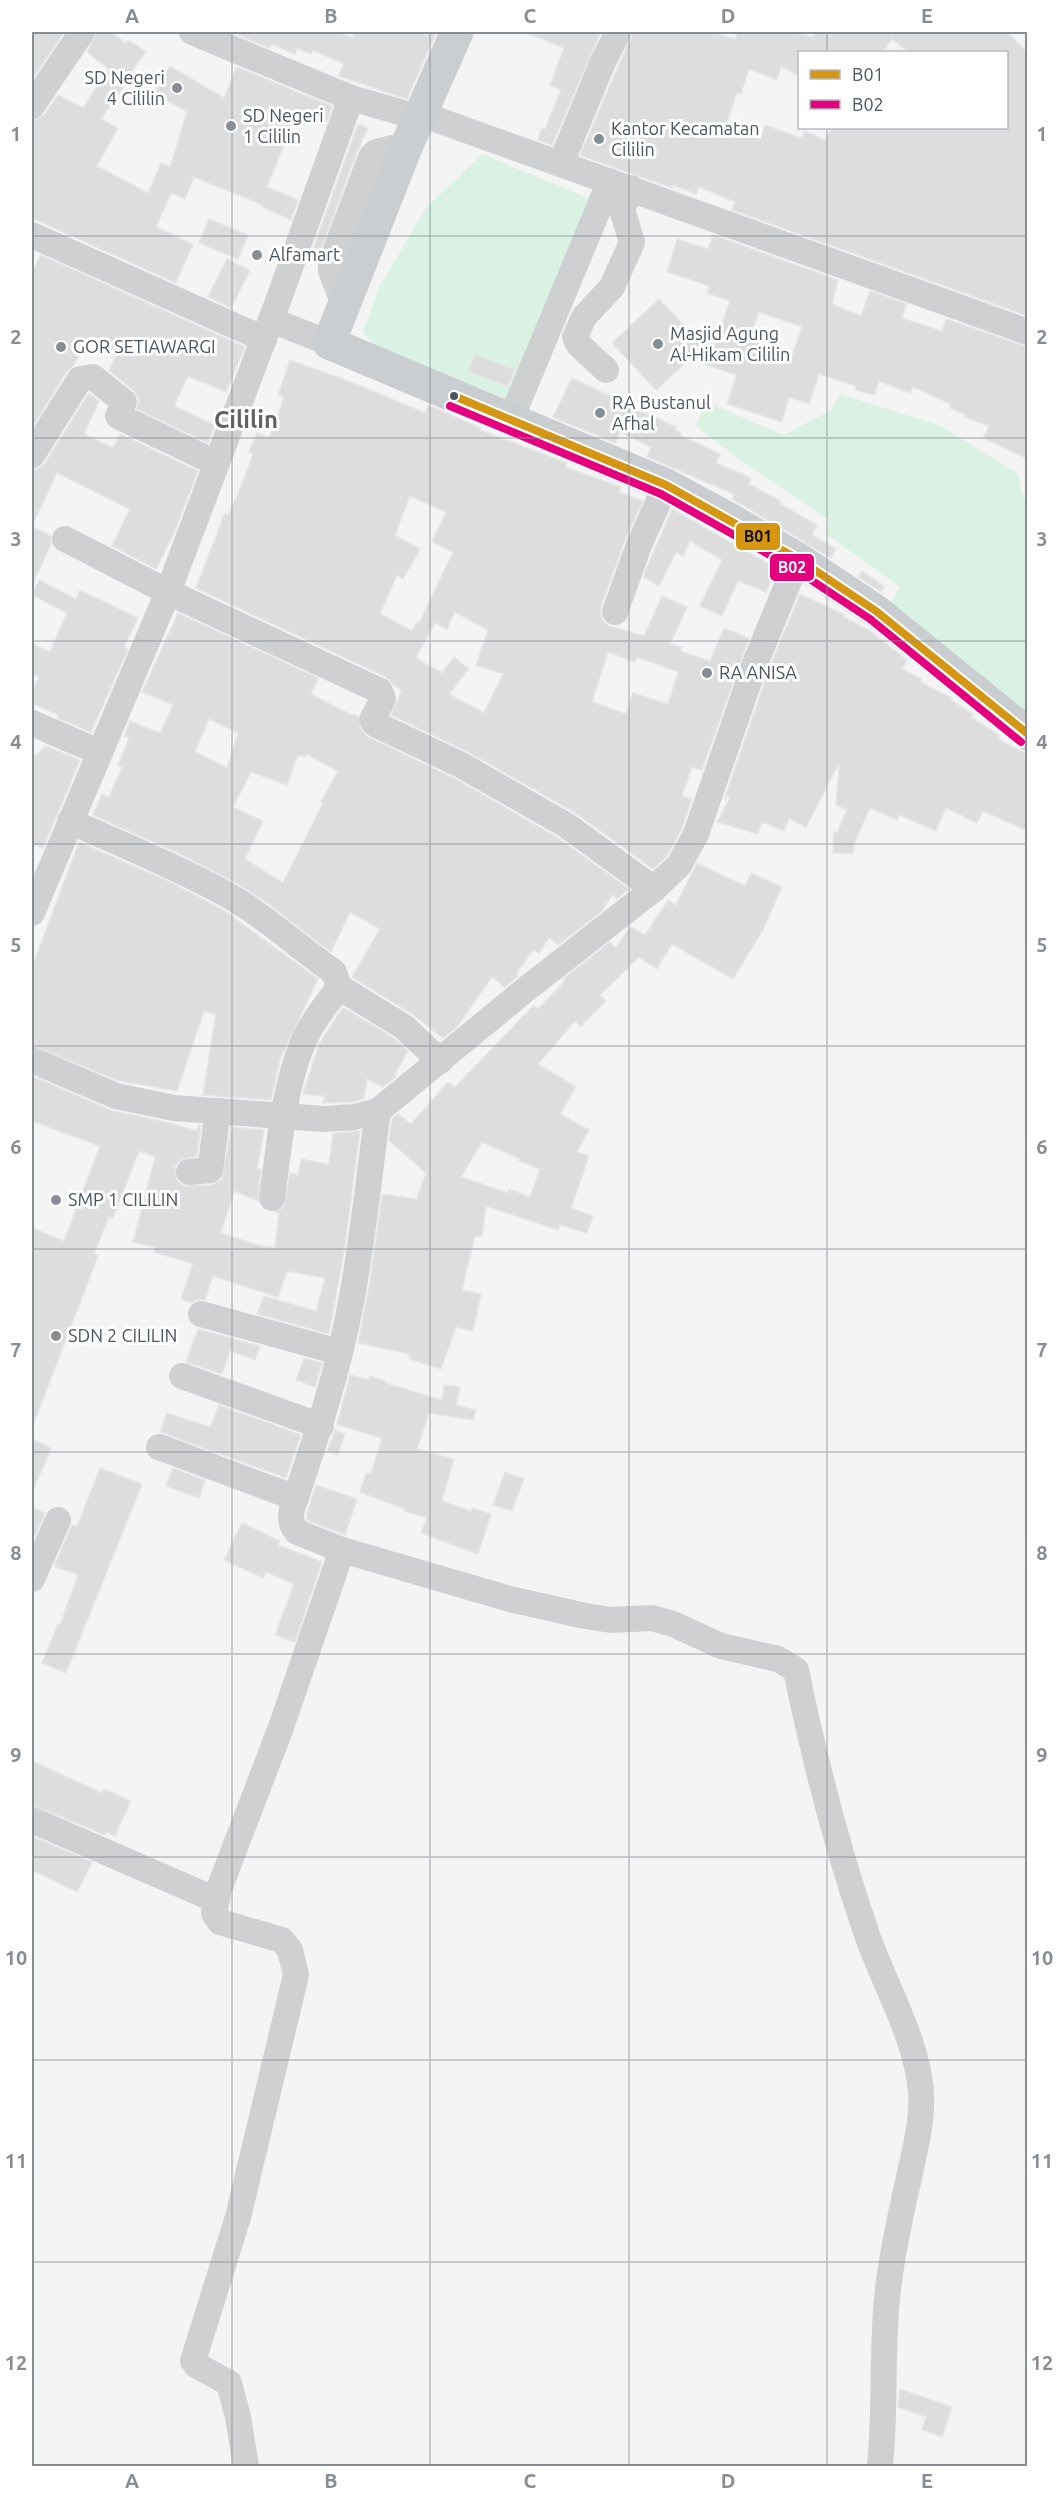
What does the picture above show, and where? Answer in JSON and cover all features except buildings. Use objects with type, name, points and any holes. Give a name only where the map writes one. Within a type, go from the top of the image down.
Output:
[{"type":"main road","points":[[457,32],[407,145],[329,343],[666,485],[798,559],[876,611],[1028,734]]},
{"type":"street","points":[[32,106],[82,32]]},
{"type":"street","points":[[192,32],[351,98],[410,115],[421,114],[1028,332]]},
{"type":"street","points":[[561,163],[618,32]]},
{"type":"street","points":[[32,913],[168,592],[267,330],[351,98]]},
{"type":"street","points":[[606,370],[579,345],[575,337],[584,317],[612,286],[632,242],[622,210],[620,184]]},
{"type":"street","points":[[511,419],[620,184]]},
{"type":"street","points":[[32,235],[267,330],[329,343]]},
{"type":"street","points":[[32,455],[80,379],[93,377],[124,402],[118,416],[216,463]]},
{"type":"street","points":[[615,612],[639,545],[666,485]]},
{"type":"street","points":[[65,539],[168,592],[380,691],[383,699],[372,716],[375,724],[461,765],[566,825],[654,889]]},
{"type":"street","points":[[32,1060],[116,1096],[174,1108],[324,1119],[354,1117],[378,1111],[525,990],[654,889],[679,865],[693,842],[756,661],[798,559]]},
{"type":"street","points":[[32,723],[99,752]]},
{"type":"street","points":[[70,821],[230,897],[285,933],[302,949],[334,972],[339,987],[404,1027],[440,1061]]},
{"type":"street","points":[[272,1198],[284,1116],[302,1044],[339,987]]},
{"type":"street","points":[[189,1172],[210,1170],[218,1111]]},
{"type":"street","points":[[378,1111],[361,1247],[339,1352],[321,1426],[290,1518],[297,1532],[342,1550],[510,1599],[585,1616],[611,1620],[652,1618],[673,1624],[721,1646],[778,1659],[796,1670],[810,1739],[833,1831],[865,1932],[902,2023],[915,2063],[921,2092],[918,2144],[908,2182],[888,2289],[883,2370],[885,2425],[880,2466]]},
{"type":"street","points":[[201,1314],[339,1352]]},
{"type":"street","points":[[182,1376],[321,1426]]},
{"type":"street","points":[[159,1447],[296,1498]]},
{"type":"street","points":[[32,1579],[58,1520]]},
{"type":"street","points":[[246,2466],[238,2417],[229,2383],[196,2365],[193,2361],[238,2217],[296,1975],[287,1945],[282,1940],[220,1922],[214,1913],[216,1900],[280,1730],[342,1550]]},
{"type":"street","points":[[32,1820],[216,1900]]},
{"type":"green space","points":[[482,154],[593,200],[511,401],[375,345],[363,332],[379,287],[426,208]]},
{"type":"green space","points":[[840,394],[941,426],[1018,474],[1024,500],[1028,502],[1027,720],[888,608],[900,587],[825,533],[829,520],[743,462],[696,426],[705,401],[783,435],[830,411]]},
{"type":"transit line","name":"B01","points":[[454,396],[666,485],[798,559],[876,611],[1028,734]]},
{"type":"transit line","name":"B02","points":[[450,406],[661,494],[793,568],[870,619],[1021,742]]},
{"type":"place","name":"SD Negeri 4 Cililin","points":[[177,88]]},
{"type":"place","name":"SD Negeri 1 Cililin","points":[[231,126]]},
{"type":"place","name":"Kantor Kecamatan Cililin","points":[[599,139]]},
{"type":"place","name":"Alfamart","points":[[257,255]]},
{"type":"place","name":"Masjid Agung Al-Hikam Cililin","points":[[658,344]]},
{"type":"place","name":"GOR SETIAWARGI","points":[[61,347]]},
{"type":"place","name":"RA Bustanul Afhal","points":[[600,413]]},
{"type":"place","name":"RA ANISA","points":[[707,673]]},
{"type":"place","name":"SMP 1 CILILIN","points":[[56,1200]]},
{"type":"place","name":"SDN 2 CILILIN","points":[[56,1336]]},
{"type":"district","name":"Cililin","points":[[246,420]]}]
